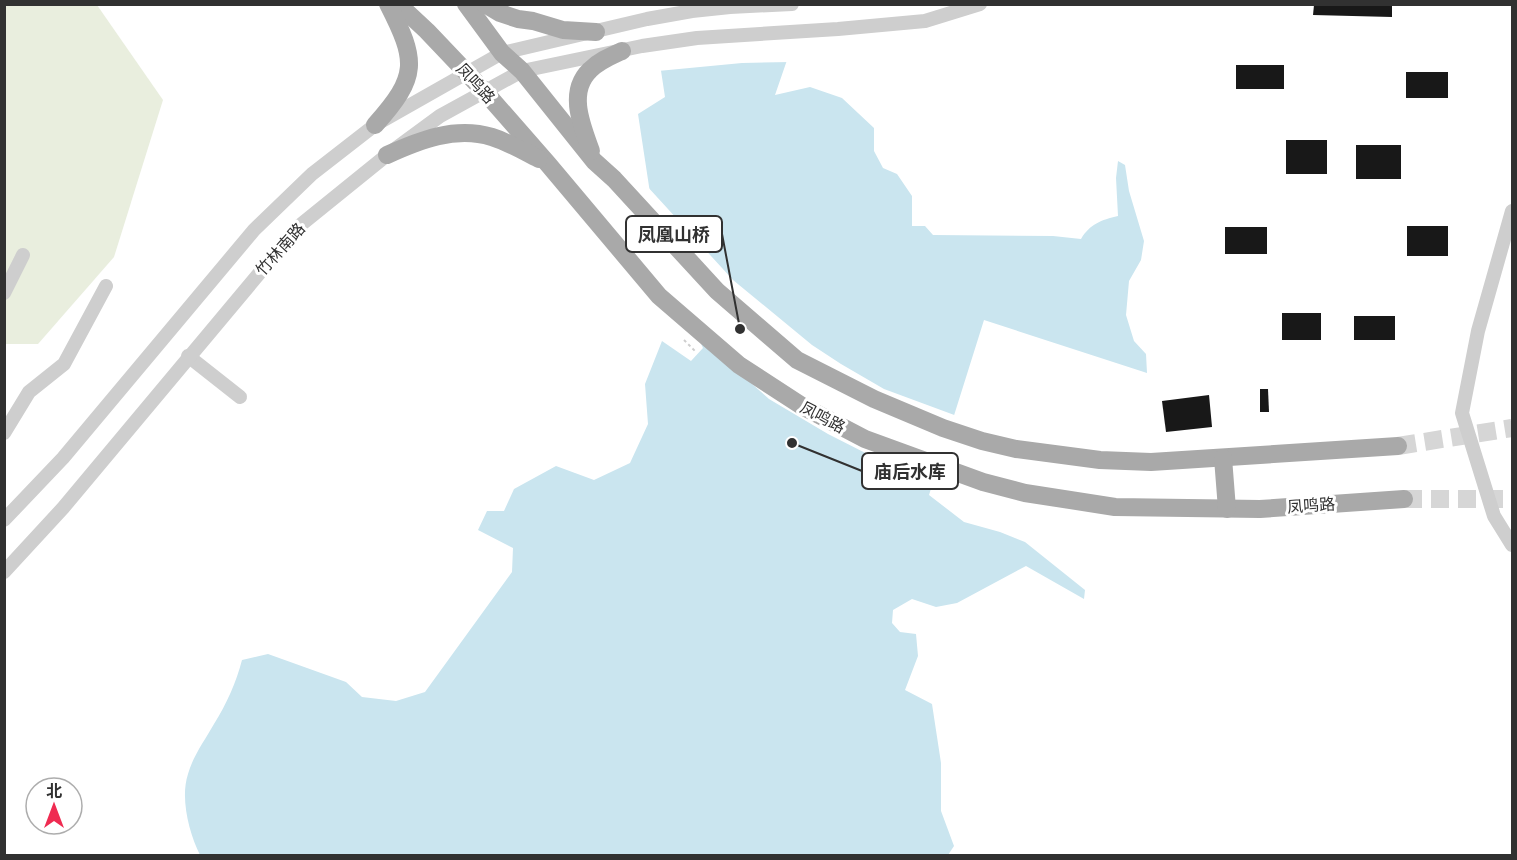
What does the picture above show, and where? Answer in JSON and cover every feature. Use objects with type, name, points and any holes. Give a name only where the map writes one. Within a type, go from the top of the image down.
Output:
[{"type":"main road","points":[[375,125],[395,103],[407,79],[410,66],[409,50],[388,4]]},
{"type":"main road","name":"凤鸣路","points":[[398,4],[485,92],[588,210],[658,296],[739,365],[801,406],[865,438],[983,482],[1025,493],[1115,507],[1260,509],[1404,499]]},
{"type":"main road","points":[[466,4],[502,53],[522,71],[594,161],[614,179],[717,291],[797,360],[874,399],[943,428],[1016,449],[1100,460],[1151,462],[1398,446]]},
{"type":"main road","points":[[485,4],[500,13],[518,19],[563,30],[596,32]]},
{"type":"main road","points":[[594,161],[580,118],[577,94],[588,71],[622,51]]},
{"type":"main road","points":[[387,154],[419,141],[445,135],[477,134],[499,140],[548,164]]},
{"type":"main road","points":[[1223,458],[1227,509]]},
{"type":"street","name":"竹林南路","points":[[4,520],[63,458],[254,230],[312,174],[375,125],[502,53],[647,20],[730,7],[792,4]]},
{"type":"street","name":"竹林南路","points":[[4,572],[63,508],[298,227],[387,154],[441,116],[522,71],[642,46],[697,38],[925,21],[973,7]]},
{"type":"street","points":[[1512,211],[1478,332],[1462,413],[1494,516],[1512,545]]},
{"type":"street","points":[[4,293],[23,255]]},
{"type":"street","points":[[4,433],[29,392],[64,364],[106,286]]},
{"type":"street","points":[[188,356],[240,397]]},
{"type":"path","points":[[679,334],[695,351]]},
{"type":"green space","points":[[4,5],[97,5],[163,100],[114,257],[38,344],[5,344]]},
{"type":"water","points":[[651,5],[806,5],[775,95],[810,87],[842,98],[874,128],[874,151],[883,168],[897,174],[912,196],[912,226],[925,226],[933,235],[1053,236],[1081,239],[1096,223],[1118,216],[1116,178],[1118,161],[1125,165],[1129,191],[1144,241],[1141,260],[1129,281],[1126,315],[1134,341],[1146,354],[1147,373],[984,320],[929,495],[964,522],[1025,542],[1085,590],[1084,599],[1026,566],[957,603],[936,607],[912,599],[893,610],[892,623],[900,632],[916,634],[918,656],[905,690],[932,704],[941,763],[941,811],[954,846],[948,855],[200,855],[187,815],[186,783],[193,761],[231,693],[242,660],[268,654],[346,682],[362,697],[396,701],[425,692],[512,572],[513,548],[478,530],[487,511],[504,511],[514,489],[556,466],[594,480],[630,463],[648,424],[645,384],[662,341],[691,361],[703,348],[659,252],[638,114],[665,97]]},
{"type":"pier","points":[[648,4],[809,4],[790,62],[742,63],[658,71]]},
{"type":"pier","points":[[646,185],[733,280],[812,345],[884,389],[957,416],[936,483],[893,467],[828,434],[769,399],[691,330],[656,253]]},
{"type":"building","points":[[1314,5],[1392,5],[1392,17],[1313,15]]},
{"type":"building","points":[[1236,65],[1284,65],[1284,89],[1236,89]]},
{"type":"building","points":[[1406,72],[1448,72],[1448,98],[1406,98]]},
{"type":"building","points":[[1286,140],[1327,140],[1327,174],[1286,174]]},
{"type":"building","points":[[1356,145],[1401,145],[1401,179],[1356,179]]},
{"type":"building","points":[[1407,226],[1448,226],[1448,256],[1407,256]]},
{"type":"building","points":[[1225,227],[1267,227],[1267,254],[1225,254]]},
{"type":"building","points":[[1282,313],[1321,313],[1321,340],[1282,340]]},
{"type":"building","points":[[1354,316],[1395,316],[1395,340],[1354,340]]},
{"type":"building","points":[[1260,389],[1268,389],[1269,412],[1260,412]]},
{"type":"building","points":[[1209,395],[1212,427],[1166,432],[1162,401]]},
{"type":"tunnel","points":[[1398,446],[1512,428]]},
{"type":"tunnel","points":[[1404,499],[1512,499]]},
{"type":"place","name":"凤凰山桥","points":[[740,329]]},
{"type":"place","name":"庙后水库","points":[[792,443]]}]
